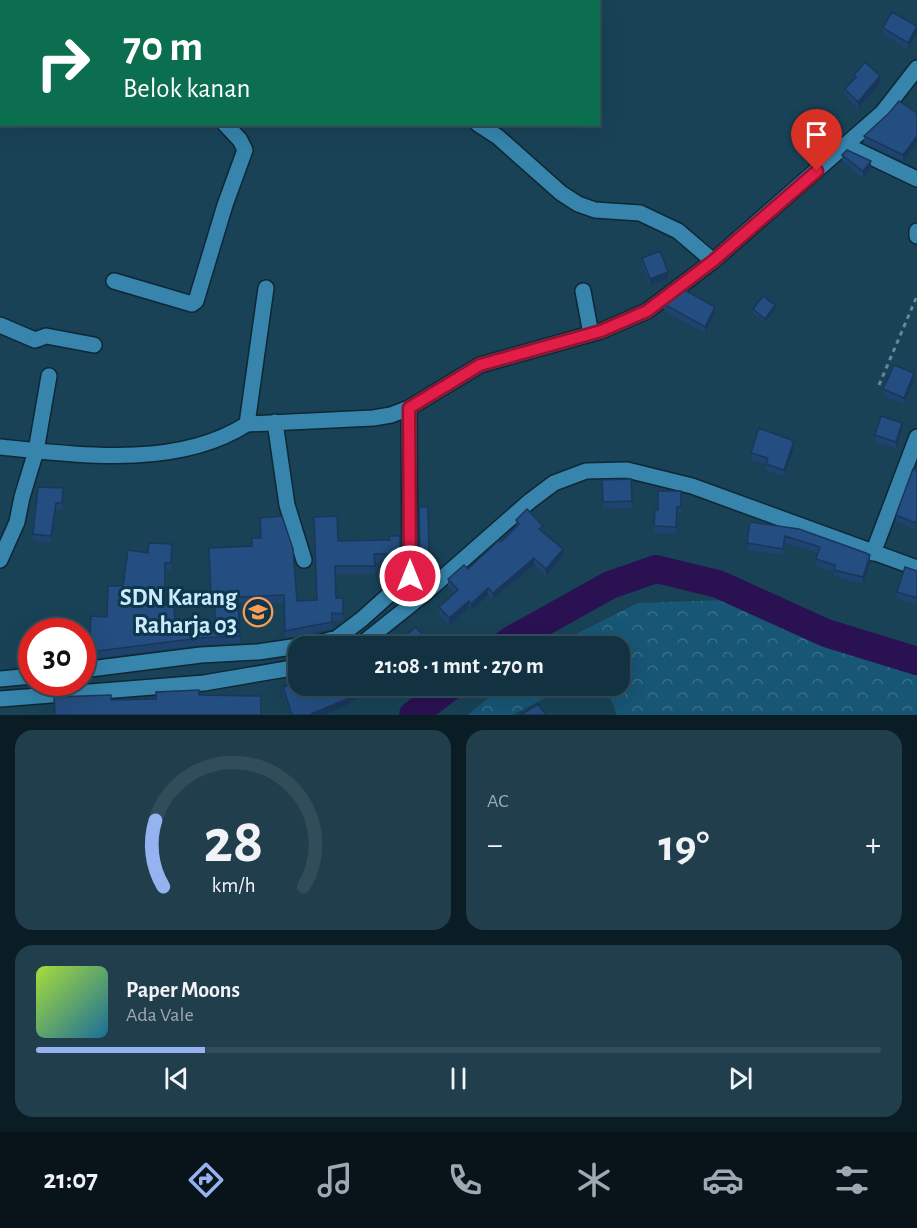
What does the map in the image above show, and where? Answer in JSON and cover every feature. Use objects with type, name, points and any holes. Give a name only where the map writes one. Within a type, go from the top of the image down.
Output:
[{"type":"street","points":[[0,447],[99,456],[156,453],[209,443],[247,424],[373,418],[392,415],[409,408],[480,365],[591,334],[647,311],[713,261],[846,145],[882,113],[914,77]]},
{"type":"street","points":[[114,281],[192,304],[196,301],[244,150],[240,140],[227,126]]},
{"type":"street","points":[[481,126],[498,137],[561,193],[578,204],[595,210],[640,213],[678,231],[713,261]]},
{"type":"street","points":[[846,145],[917,180]]},
{"type":"street","points":[[917,231],[917,236]]},
{"type":"street","points":[[247,424],[266,288]]},
{"type":"street","points":[[584,291],[591,334]]},
{"type":"street","points":[[0,325],[35,340],[46,336],[94,345]]},
{"type":"street","points":[[0,560],[17,522],[21,497],[36,451],[49,376]]},
{"type":"street","points":[[409,408],[416,585]]},
{"type":"street","points":[[275,422],[288,505],[304,560]]},
{"type":"street","points":[[873,553],[917,437]]},
{"type":"street","points":[[342,636],[367,626],[416,585],[554,483],[586,471],[627,470],[692,486],[917,568]]},
{"type":"street","points":[[363,636],[367,626],[416,585]]},
{"type":"street","points":[[96,687],[141,686],[202,670],[258,663],[288,654]]},
{"type":"street","points":[[96,669],[138,665],[202,670],[258,663],[288,666]]},
{"type":"street","points":[[138,665],[141,686]]},
{"type":"street","points":[[0,679],[18,677]]},
{"type":"street","points":[[0,699],[18,695]]},
{"type":"path","points":[[879,385],[917,296]]},
{"type":"green space","points":[[726,600],[917,674],[917,715],[617,715],[610,696],[630,696],[630,636],[572,636],[638,603]]},
{"type":"green space","points":[[491,696],[548,696],[513,715],[468,715]]},
{"type":"building","points":[[892,12],[917,26],[908,43],[883,28]]},
{"type":"building","points":[[865,62],[880,76],[858,102],[845,89]]},
{"type":"building","points":[[899,101],[917,113],[917,136],[903,155],[864,136]]},
{"type":"building","points":[[847,150],[871,161],[863,171],[842,155]]},
{"type":"building","points":[[660,251],[668,272],[650,279],[642,258]]},
{"type":"building","points":[[683,289],[715,307],[705,327],[664,304]]},
{"type":"building","points":[[763,296],[775,305],[765,319],[753,309]]},
{"type":"building","points":[[894,365],[914,373],[904,398],[883,389]]},
{"type":"building","points":[[881,416],[902,423],[896,442],[875,435]]},
{"type":"building","points":[[759,428],[794,441],[784,470],[766,464],[768,458],[751,453]]},
{"type":"building","points":[[913,469],[917,470],[917,519],[915,523],[896,515]]},
{"type":"building","points":[[631,479],[632,501],[603,502],[602,480]]},
{"type":"building","points":[[38,487],[63,488],[62,503],[56,503],[51,536],[33,534]]},
{"type":"building","points":[[658,491],[681,491],[681,507],[677,507],[676,527],[654,526],[655,510],[658,510]]},
{"type":"building","points":[[419,507],[428,507],[429,557],[420,557]]},
{"type":"building","points":[[527,509],[543,526],[539,529],[563,549],[546,569],[534,558],[493,593],[488,588],[471,604],[469,601],[449,618],[439,607],[458,590],[448,579],[464,565],[468,569],[499,540],[501,542],[519,524],[516,520]]},
{"type":"building","points":[[282,516],[293,549],[297,601],[317,600],[314,517],[337,516],[338,541],[390,540],[389,536],[400,536],[400,554],[374,554],[375,566],[335,566],[336,598],[343,598],[343,614],[332,613],[332,622],[285,631],[284,595],[238,597],[240,636],[200,638],[96,651],[96,618],[91,618],[91,616],[107,617],[108,586],[123,586],[128,550],[148,553],[149,543],[172,544],[171,563],[165,563],[165,605],[174,604],[175,622],[185,622],[185,631],[216,630],[214,597],[211,597],[209,548],[252,546],[252,538],[261,538],[260,518]]},
{"type":"building","points":[[750,522],[799,529],[866,553],[870,555],[863,577],[834,570],[835,565],[816,559],[820,547],[785,536],[783,549],[747,543]]},
{"type":"building","points":[[905,567],[917,571],[917,598],[897,592]]},
{"type":"building","points":[[416,627],[423,636],[405,636]]},
{"type":"building","points":[[288,685],[288,696],[351,696],[311,715],[292,715],[283,687]]},
{"type":"building","points":[[199,690],[199,695],[261,696],[261,715],[55,715],[54,697],[111,695],[111,700],[156,699],[156,692]]},
{"type":"building","points":[[538,704],[546,715],[521,715]]},
{"type":"waterway","points":[[518,636],[610,585],[656,569],[718,584],[826,633],[917,661]]},
{"type":"waterway","points":[[413,715],[438,696]]},
{"type":"place","name":"SDN Karang Raharja 03","points":[[258,612]]},
{"type":"route","points":[[410,576],[409,408],[480,365],[601,331],[647,311],[713,261],[817,171]]}]
